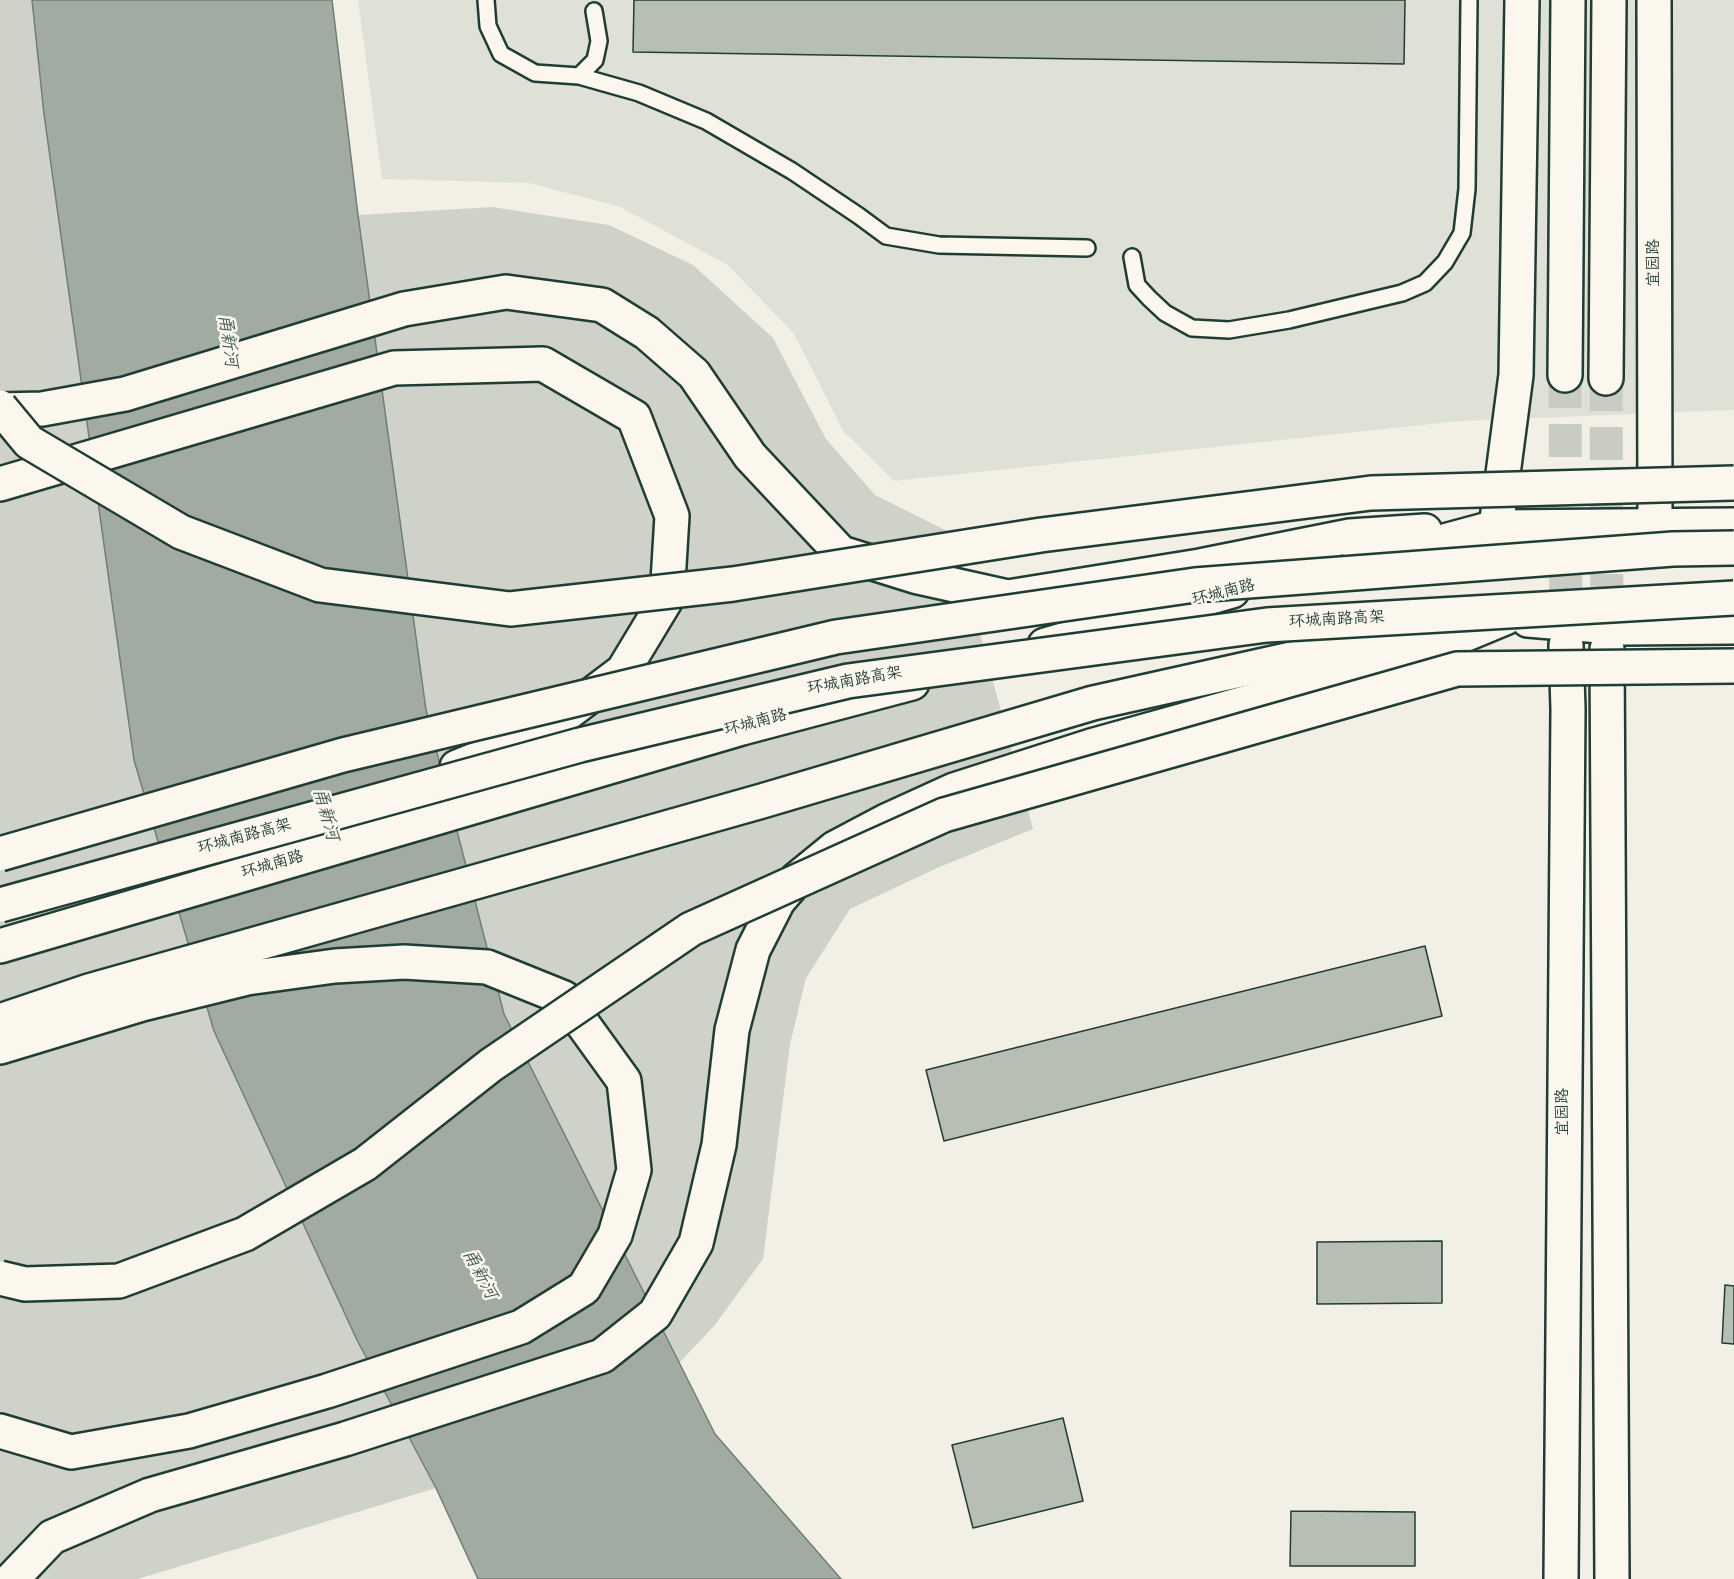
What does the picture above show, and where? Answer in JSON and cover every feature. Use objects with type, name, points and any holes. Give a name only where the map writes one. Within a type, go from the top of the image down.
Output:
[{"type":"main road","points":[[0,408],[42,409],[125,394],[404,309],[506,292],[602,305],[647,333],[694,374],[750,456],[841,553],[918,577],[1008,597],[1200,566],[1350,536],[1496,527],[1516,375],[1522,0]]},
{"type":"main road","points":[[1565,375],[1568,0]]},
{"type":"main road","points":[[1606,378],[1609,0]]},
{"type":"main road","name":"宜园路","points":[[1654,0],[1656,526]]},
{"type":"main road","points":[[0,484],[394,368],[543,364],[634,417],[672,516],[667,598],[623,671],[541,733],[440,774],[142,869],[0,911]]},
{"type":"main road","points":[[0,408],[29,442],[181,532],[320,585],[510,609],[734,584],[1041,535],[1371,493],[1734,483]]},
{"type":"main road","name":"环城南路","points":[[0,946],[742,728],[949,674],[1221,593],[1358,564],[1496,527],[1734,525]]},
{"type":"main road","points":[[0,854],[343,755],[836,637],[1195,585],[1673,549],[1734,548]]},
{"type":"main road","name":"环城南路高架","points":[[0,905],[580,745],[848,681],[1268,625],[1734,598]]},
{"type":"main road","points":[[12,1579],[52,1537],[150,1495],[345,1439],[602,1356],[655,1314],[696,1244],[719,1145],[732,1030],[753,950],[778,901],[797,879],[835,848],[886,821],[954,790],[1102,743],[1256,700],[1382,669],[1505,618]]},
{"type":"main road","points":[[0,1021],[100,987],[762,801],[1093,703],[1367,642],[1505,618],[1624,628],[1734,627]]},
{"type":"main road","name":"宜园路","points":[[1561,1579],[1568,709],[1566,645]]},
{"type":"main road","points":[[1608,649],[1612,1579]]},
{"type":"main road","points":[[0,1278],[25,1284],[119,1281],[245,1234],[364,1164],[491,1065],[691,929],[944,815],[1457,669],[1734,666]]},
{"type":"main road","points":[[0,925],[468,809]]},
{"type":"main road","points":[[0,1047],[142,1004],[237,980],[334,966],[404,962],[487,967],[564,998],[624,1081],[634,1170],[615,1235],[584,1288],[521,1327],[327,1391],[189,1431],[71,1452],[0,1431]]},
{"type":"lane","points":[[486,0],[488,26],[501,54],[535,73],[579,76],[639,93],[706,121],[792,171],[886,236],[939,245],[1087,248]]},
{"type":"lane","points":[[1132,257],[1137,285],[1165,313],[1192,328],[1229,330],[1289,320],[1402,293],[1425,283],[1445,262],[1462,233],[1467,189],[1469,0]]},
{"type":"lane","points":[[579,76],[596,60],[598,41],[594,11]]},
{"type":"shaded area","points":[[0,0],[32,0],[44,114],[134,760],[214,1031],[357,1340],[436,1488],[138,1579],[0,1579]]},
{"type":"shaded area","points":[[358,0],[1734,0],[1734,410],[1460,421],[894,481],[844,432],[794,334],[728,265],[620,207],[529,183],[382,179]]},
{"type":"shaded area","points":[[492,207],[609,225],[693,265],[773,338],[826,439],[875,495],[953,534],[1033,829],[937,868],[850,909],[806,978],[790,1044],[763,1259],[714,1326],[679,1363],[504,1014],[426,710],[358,215]]},
{"type":"water","name":"甬新河","points":[[32,0],[332,0],[358,215],[426,710],[504,1014],[715,1434],[841,1579],[478,1579],[436,1488],[357,1340],[214,1031],[134,760],[44,114]]},
{"type":"building","points":[[634,0],[1405,0],[1404,64],[633,52]]},
{"type":"building","points":[[1425,946],[1442,1016],[944,1141],[926,1070]]},
{"type":"building","points":[[1442,1241],[1442,1303],[1317,1304],[1317,1242]]},
{"type":"building","points":[[1725,1285],[1734,1286],[1734,1344],[1722,1343]]},
{"type":"building","points":[[1063,1418],[1083,1501],[973,1528],[952,1445]]},
{"type":"building","points":[[1291,1511],[1415,1512],[1415,1566],[1290,1566]]},
{"type":"tunnel","points":[[1565,375],[1566,637]]},
{"type":"tunnel","points":[[1606,378],[1607,632]]}]
